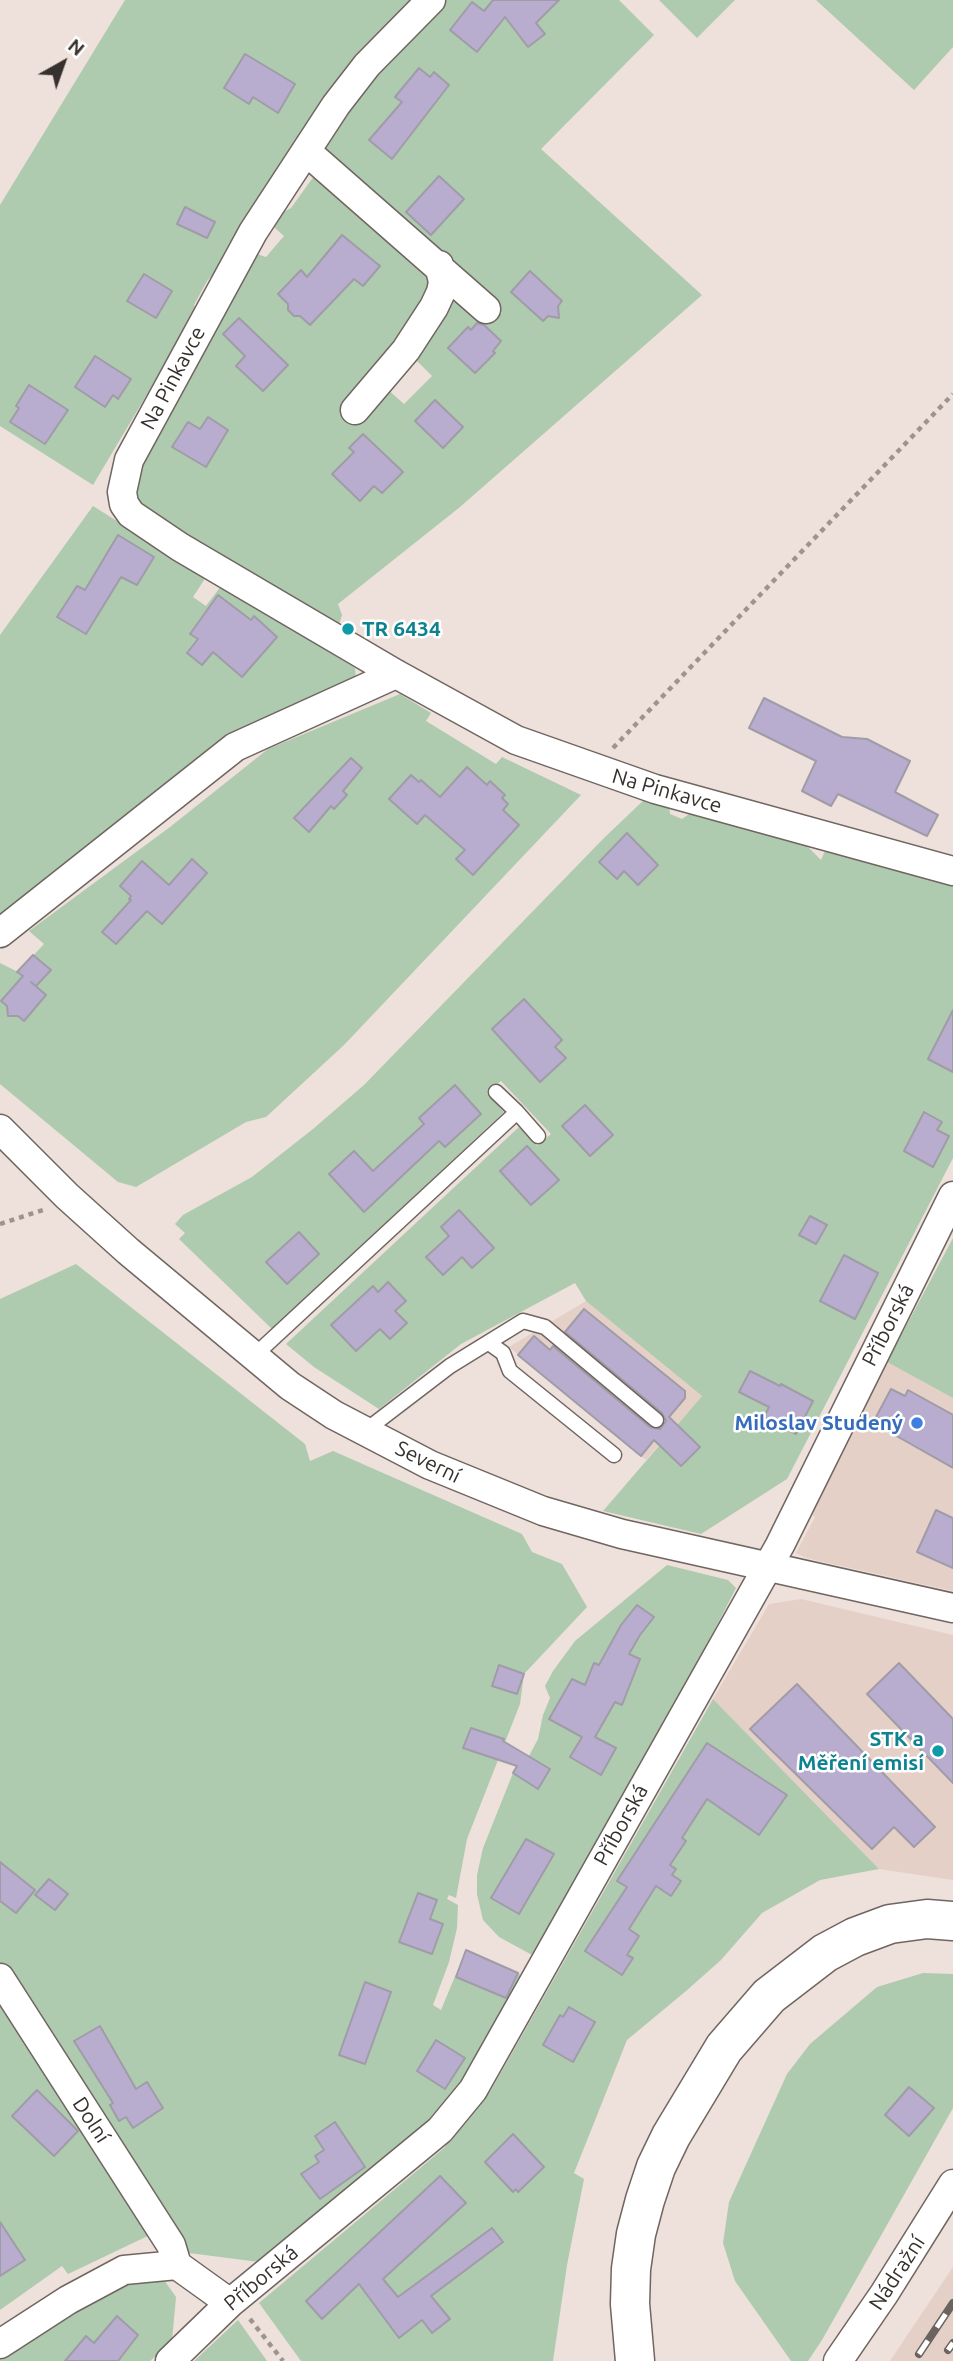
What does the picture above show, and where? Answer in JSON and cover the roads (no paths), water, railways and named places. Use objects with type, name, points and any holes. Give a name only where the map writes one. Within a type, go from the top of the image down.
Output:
[{"type":"main road","points":[[635,2361],[631,2269],[636,2234],[656,2167],[705,2076],[746,2021],[769,1996],[825,1953],[890,1924],[927,1919],[953,1921]]},
{"type":"main road","points":[[611,2361],[631,2304]]},
{"type":"main road","points":[[631,2304],[664,2361]]},
{"type":"street","name":"Na Pinkavce","points":[[430,0],[367,65],[336,105],[253,232],[129,460],[122,492],[124,504],[131,514],[170,540],[396,674],[516,740],[655,789],[953,871]]},
{"type":"street","points":[[306,151],[486,309]]},
{"type":"street","points":[[355,410],[406,350],[434,307],[443,282],[439,265]]},
{"type":"street","points":[[0,933],[235,747],[396,674]]},
{"type":"street","name":"Severní","points":[[0,1129],[61,1201],[128,1251],[313,1402],[365,1431],[457,1477],[543,1511],[622,1534],[953,1608]]},
{"type":"street","name":"Příborská","points":[[170,2361],[230,2303],[440,2130],[473,2090],[780,1545],[953,1196]]},
{"type":"street","name":"Dolní","points":[[0,1978],[171,2245],[177,2265]]},
{"type":"street","name":"Nádražní","points":[[838,2361],[953,2184]]},
{"type":"street","points":[[0,2344],[68,2300],[124,2270],[177,2265],[230,2303]]},
{"type":"lane","points":[[496,1092],[538,1136]]},
{"type":"lane","points":[[254,1356],[517,1112]]},
{"type":"lane","points":[[365,1431],[450,1366],[523,1321],[545,1327],[656,1420]]},
{"type":"lane","points":[[489,1343],[503,1353],[510,1371],[614,1455]]},
{"type":"railway","points":[[919,2354],[953,2303]]},
{"type":"railway","points":[[948,2350],[953,2343]]},
{"type":"place","name":"TR 6434","points":[[348,629]]},
{"type":"place","name":"Miloslav Studený","points":[[917,1423]]},
{"type":"place","name":"STK a Měření emisí","points":[[938,1751]]}]
